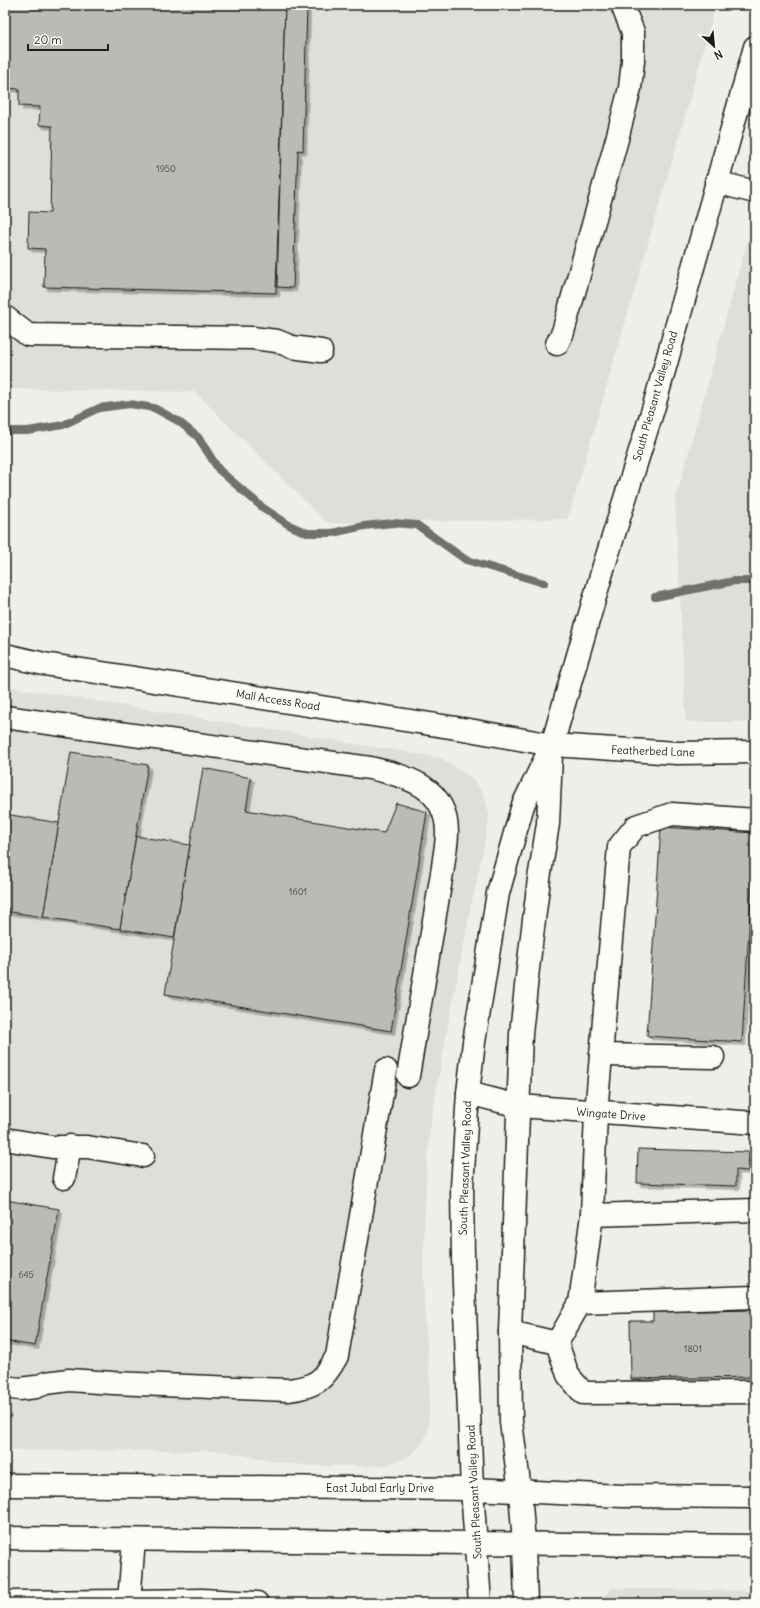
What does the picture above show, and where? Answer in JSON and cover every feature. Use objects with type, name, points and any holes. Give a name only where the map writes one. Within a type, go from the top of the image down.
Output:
[{"type":"main road","points":[[557,344],[563,332],[630,88],[633,61],[633,32],[622,5]]},
{"type":"main road","name":"South Pleasant Valley Road","points":[[480,1603],[472,1489],[462,1187],[468,1093],[475,1035],[498,893],[523,805],[552,745],[603,569],[654,406],[755,47]]},
{"type":"main road","points":[[716,182],[755,192]]},
{"type":"main road","points":[[5,316],[28,335],[252,338],[277,341],[292,347],[321,351]]},
{"type":"main road","name":"Mall Access Road","points":[[8,656],[44,664],[461,729],[552,745]]},
{"type":"main road","points":[[5,717],[370,768],[399,774],[418,783],[432,793],[440,804],[447,832],[443,867],[408,1076]]},
{"type":"main road","name":"South Pleasant Valley Road","points":[[526,1603],[524,1543],[520,1491],[511,1422],[510,1332],[521,1034],[526,977],[548,824],[552,745]]},
{"type":"main road","name":"Featherbed Lane","points":[[552,745],[677,753],[755,752]]},
{"type":"main road","points":[[755,820],[672,814],[636,826],[619,847],[596,1113],[592,1215],[580,1303],[557,1343],[568,1375],[583,1393],[755,1392]]},
{"type":"main road","points":[[601,1055],[714,1057]]},
{"type":"main road","points":[[5,1387],[19,1389],[69,1380],[288,1390],[314,1385],[324,1376],[337,1356],[386,1070]]},
{"type":"main road","name":"Wingate Drive","points":[[468,1093],[519,1106],[596,1113],[755,1123]]},
{"type":"main road","points":[[5,1138],[52,1147],[87,1147],[143,1156]]},
{"type":"main road","points":[[64,1178],[70,1146]]},
{"type":"main road","points":[[592,1215],[755,1210]]},
{"type":"main road","points":[[580,1303],[755,1297]]},
{"type":"main road","points":[[510,1332],[557,1343]]},
{"type":"main road","name":"East Jubal Early Drive","points":[[5,1485],[472,1489],[623,1496],[755,1497]]},
{"type":"main road","points":[[5,1538],[755,1546]]},
{"type":"main road","points":[[129,1601],[134,1540]]},
{"type":"main road","points":[[5,1602],[202,1601],[257,1603]]},
{"type":"shaded area","points":[[5,5],[716,5],[568,519],[327,523],[195,392],[5,389]]},
{"type":"shaded area","points":[[755,213],[755,722],[686,722],[675,501]]},
{"type":"shaded area","points":[[5,686],[441,758],[469,776],[480,788],[486,801],[489,815],[487,831],[446,1036],[432,1115],[427,1160],[424,1231],[424,1302],[430,1384],[428,1431],[423,1443],[406,1458],[384,1466],[315,1466],[290,1464],[222,1451],[5,1450]]},
{"type":"shaded area","points":[[612,1588],[755,1591],[755,1603],[596,1603]]},
{"type":"building","points":[[8,5],[285,5],[276,293],[44,287],[45,249],[28,248],[29,212],[50,213],[52,126],[39,125],[40,107],[19,106],[19,89],[5,88]]},
{"type":"building","points":[[285,5],[307,5],[303,151],[298,150],[293,288],[277,287]]},
{"type":"building","points":[[71,752],[148,765],[120,929],[43,917]]},
{"type":"building","points":[[203,768],[251,778],[246,810],[384,833],[396,803],[427,812],[391,1031],[165,994]]},
{"type":"building","points":[[5,814],[59,823],[43,917],[5,911]]},
{"type":"building","points":[[661,827],[755,833],[742,1042],[647,1036]]},
{"type":"building","points":[[136,836],[190,845],[174,938],[120,929]]},
{"type":"building","points":[[638,1149],[749,1152],[748,1171],[736,1170],[736,1186],[637,1183]]},
{"type":"building","points":[[5,1200],[59,1209],[35,1346],[5,1341]]},
{"type":"building","points":[[755,1310],[755,1377],[631,1379],[630,1321],[653,1321],[653,1312]]},
{"type":"waterway","points":[[5,431],[28,431],[63,425],[99,408],[130,404],[154,408],[178,421],[198,437],[219,470],[262,507],[289,525],[307,533],[332,533],[364,526],[393,523],[417,525],[466,560],[544,583]]},
{"type":"waterway","points":[[655,597],[734,581],[755,581]]}]
